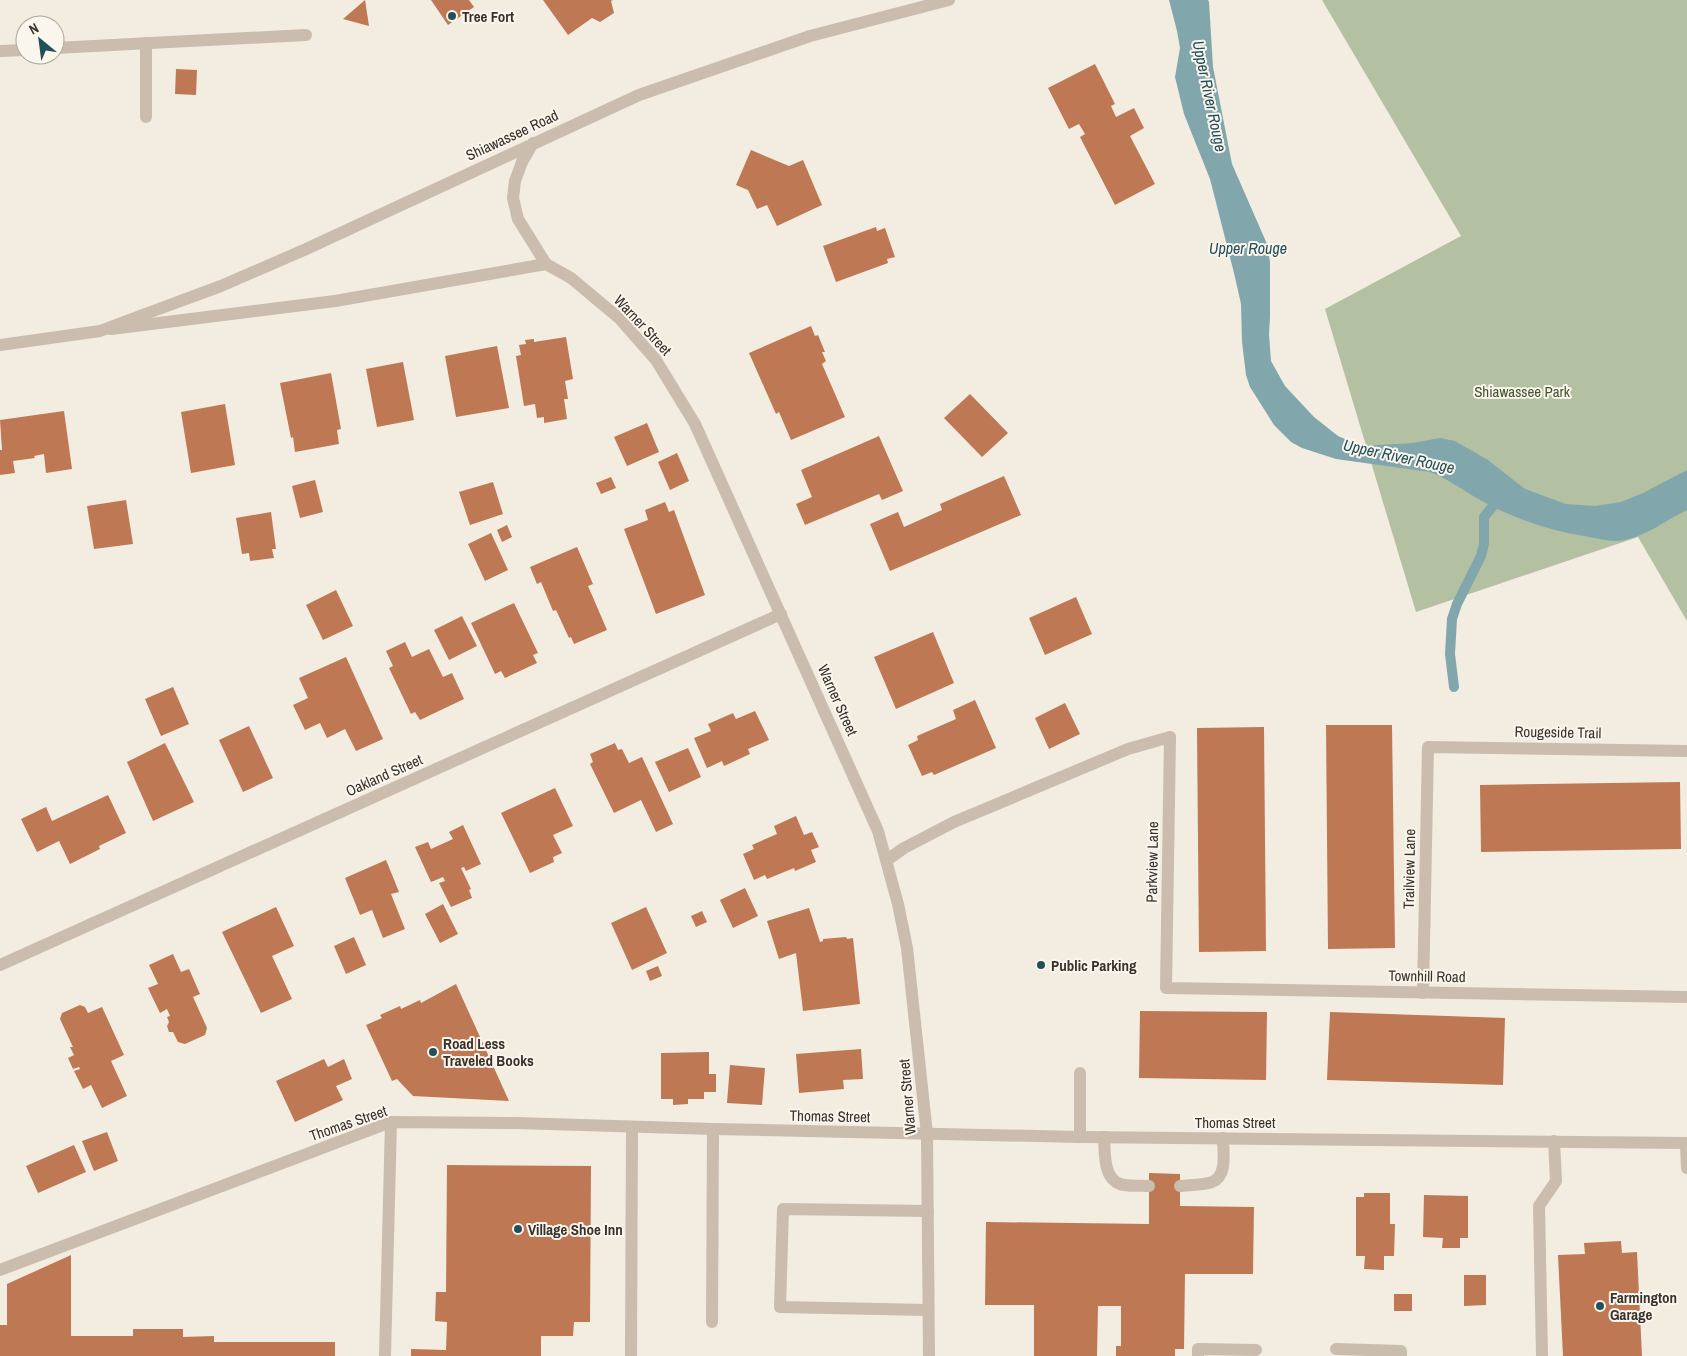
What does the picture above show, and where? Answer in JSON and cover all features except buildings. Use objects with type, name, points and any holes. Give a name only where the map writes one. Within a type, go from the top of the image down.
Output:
[{"type":"street","name":"Shiawassee Road","points":[[100,330],[221,286],[304,250],[533,143],[639,96],[810,36],[949,0]]},
{"type":"street","points":[[65,47],[306,35]]},
{"type":"street","points":[[146,43],[146,117]]},
{"type":"street","points":[[0,51],[15,50]]},
{"type":"street","name":"Warner Street","points":[[533,143],[522,162],[515,181],[513,198],[518,219],[546,264],[571,278],[620,319],[656,360],[695,424],[878,831],[887,860],[907,948],[927,1134],[929,1356]]},
{"type":"street","name":"Shiawassee Road","points":[[0,345],[100,330],[335,301],[546,264]]},
{"type":"street","name":"Oakland Street","points":[[0,965],[781,614]]},
{"type":"street","name":"Parkview Lane","points":[[887,860],[904,848],[954,822],[1128,749],[1170,737],[1166,988]]},
{"type":"street","name":"Rougeside Trail","points":[[1428,747],[1687,750]]},
{"type":"street","name":"Trailview Lane","points":[[1423,993],[1428,747]]},
{"type":"street","name":"Townhill Road","points":[[1166,988],[1687,997]]},
{"type":"street","points":[[1080,1073],[1080,1137]]},
{"type":"street","points":[[385,1356],[391,1122]]},
{"type":"street","name":"Thomas Street","points":[[0,1270],[391,1122],[516,1123],[1080,1137],[1686,1143]]},
{"type":"street","points":[[631,1356],[632,1127]]},
{"type":"street","points":[[712,1322],[713,1129]]},
{"type":"street","points":[[1104,1137],[1105,1158],[1110,1176],[1120,1184],[1149,1186]]},
{"type":"street","points":[[1180,1186],[1212,1182],[1220,1175],[1224,1161],[1223,1138]]},
{"type":"street","points":[[1542,1356],[1539,1206],[1556,1181],[1554,1141]]},
{"type":"street","points":[[1686,1143],[1687,1168]]},
{"type":"street","points":[[928,1211],[783,1209],[780,1307],[928,1310]]},
{"type":"street","points":[[1198,1356],[1198,1349],[1256,1350]]},
{"type":"street","points":[[1336,1349],[1401,1351],[1401,1356]]},
{"type":"green space","name":"Shiawassee Park","points":[[1322,0],[1687,0],[1687,621],[1638,537],[1416,612],[1325,309],[1461,236]]},
{"type":"water","name":"Upper Rouge","points":[[1169,0],[1208,0],[1209,2],[1213,67],[1232,164],[1267,244],[1270,262],[1269,334],[1271,361],[1285,386],[1314,417],[1338,436],[1361,446],[1413,443],[1440,438],[1455,441],[1488,460],[1525,489],[1566,504],[1595,506],[1621,502],[1687,470],[1687,510],[1633,538],[1620,541],[1604,540],[1544,527],[1518,518],[1480,500],[1430,472],[1336,459],[1302,448],[1291,442],[1274,425],[1250,387],[1246,375],[1242,342],[1241,304],[1234,273],[1210,179],[1184,114],[1175,77],[1180,48]]},
{"type":"waterway","points":[[1454,687],[1450,654],[1452,619],[1457,604],[1481,556],[1484,544],[1484,517],[1493,506]]},
{"type":"place","name":"Tree Fort","points":[[452,16]]},
{"type":"place","name":"Public Parking","points":[[1041,965]]},
{"type":"place","name":"Road Less Traveled Books","points":[[433,1052]]},
{"type":"place","name":"Village Shoe Inn","points":[[518,1229]]},
{"type":"place","name":"Farmington Garage","points":[[1600,1306]]},
{"type":"water label","name":"Upper River Rouge","points":[[1210,96]]},
{"type":"water label","name":"Upper River Rouge","points":[[1399,456]]}]
